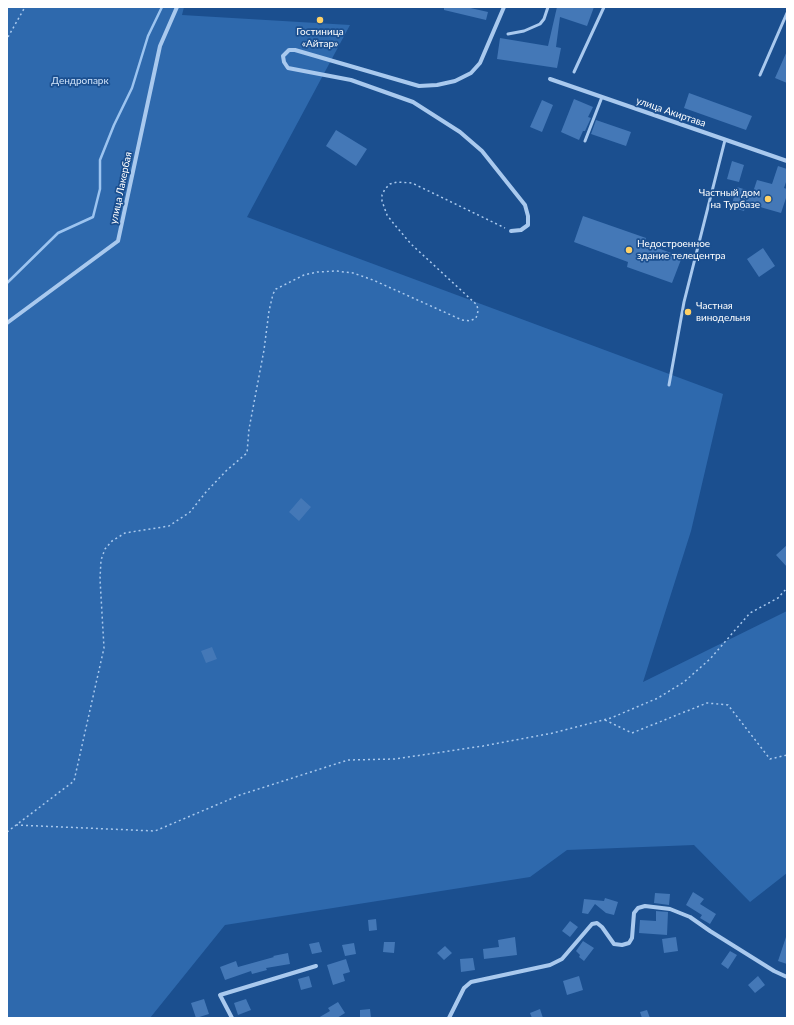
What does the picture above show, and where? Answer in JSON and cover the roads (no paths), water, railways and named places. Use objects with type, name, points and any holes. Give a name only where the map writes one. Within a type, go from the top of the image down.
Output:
[{"type":"street","name":"улица Лакербая","points":[[7,323],[118,241],[160,46],[177,7]]},
{"type":"street","points":[[504,7],[480,63],[471,73],[455,81],[437,85],[419,86],[295,50],[289,50],[283,56],[284,62],[288,68],[350,80],[413,102],[460,132],[482,151],[525,205],[528,216],[528,225],[521,230],[511,231]]},
{"type":"street","name":"улица Акиртава","points":[[550,79],[787,161]]},
{"type":"street","points":[[449,1018],[464,988],[471,982],[550,965],[562,959],[592,924],[597,923],[602,927],[614,944],[622,946],[629,943],[632,938],[634,913],[638,908],[644,906],[670,909],[690,917],[774,971],[787,977]]},
{"type":"street","points":[[232,1018],[220,994],[316,966]]},
{"type":"lane","points":[[508,34],[524,31],[540,24],[544,19],[548,7]]},
{"type":"lane","points":[[574,72],[604,7]]},
{"type":"lane","points":[[760,75],[787,13]]},
{"type":"lane","points":[[585,142],[602,97]]},
{"type":"lane","points":[[669,385],[684,302],[725,140]]},
{"type":"waterway","points":[[7,283],[58,233],[93,217],[100,189],[100,160],[114,125],[132,88],[148,36],[162,7]]},
{"type":"place","name":"Гостиница «Айтар»","points":[[320,20]]},
{"type":"place","name":"Частный дом на Турбазе","points":[[768,199]]},
{"type":"place","name":"Недостроенное здание телецентра","points":[[629,250]]},
{"type":"place","name":"Частная винодельня","points":[[688,312]]},
{"type":"park label","name":"Дендропарк","points":[[80,81]]}]
